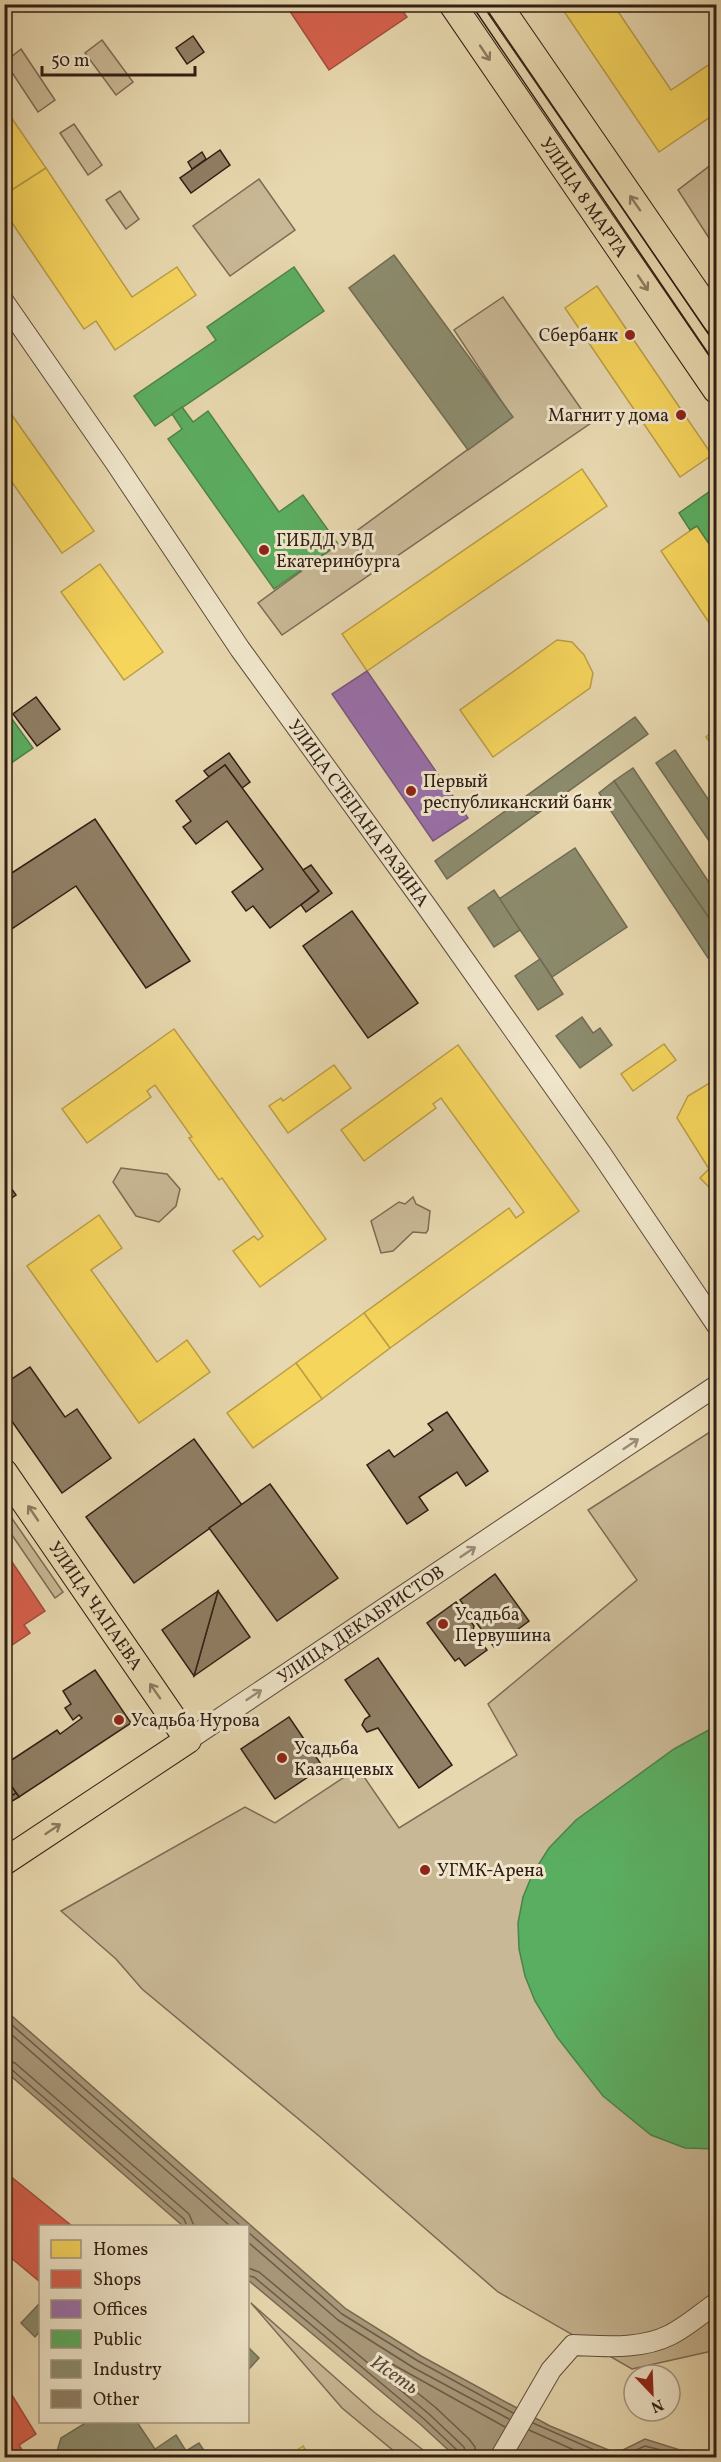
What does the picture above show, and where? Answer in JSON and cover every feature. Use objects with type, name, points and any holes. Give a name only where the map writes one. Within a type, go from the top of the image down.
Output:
[{"type":"main road","name":"УЛИЦА 8 МАРТА","points":[[452,4],[717,390]]},
{"type":"main road","points":[[498,4],[717,321]]},
{"type":"main road","name":"УЛИЦА ЧАПАЕВА","points":[[4,1472],[188,1740]]},
{"type":"main road","name":"УЛИЦА ДЕКАБРИСТОВ","points":[[4,1862],[188,1740]]},
{"type":"street","name":"УЛИЦА СТЕПАНА РАЗИНА","points":[[4,302],[115,462],[240,650],[427,907],[600,1152],[717,1324]]},
{"type":"street","name":"УЛИЦА ДЕКАБРИСТОВ","points":[[188,1740],[717,1386]]},
{"type":"street","points":[[500,2457],[551,2370],[573,2346],[626,2346],[651,2342],[670,2335],[717,2304]]},
{"type":"shaded area","points":[[102,40],[133,82],[116,95],[85,53]]},
{"type":"shaded area","points":[[21,49],[55,100],[38,112],[5,62]]},
{"type":"shaded area","points":[[74,124],[102,165],[88,175],[60,133]]},
{"type":"shaded area","points":[[716,161],[716,249],[678,190]]},
{"type":"shaded area","points":[[259,179],[295,230],[230,276],[193,226]]},
{"type":"shaded area","points":[[120,191],[139,219],[126,229],[106,200]]},
{"type":"shaded area","points":[[503,297],[591,423],[282,635],[258,603],[512,417],[454,330]]},
{"type":"shaded area","points":[[121,1168],[167,1174],[180,1189],[176,1206],[159,1222],[136,1216],[113,1182]]},
{"type":"shaded area","points":[[413,1197],[416,1204],[430,1211],[428,1230],[426,1233],[413,1232],[393,1251],[381,1253],[371,1221],[399,1202],[405,1204]]},
{"type":"shaded area","name":"УГМК-Арена","points":[[716,1428],[716,2349],[659,2363],[622,2363],[498,2292],[319,2136],[142,1989],[116,1959],[61,1911],[245,1807],[275,1823],[358,1768],[399,1828],[517,1755],[488,1704],[637,1580],[588,1510]]},
{"type":"shaded area","points":[[4,1507],[63,1592],[55,1598],[5,1525]]},
{"type":"shaded area","points":[[251,2303],[374,2412],[432,2457],[401,2457],[342,2408]]},
{"type":"water","name":"Исеть","points":[[5,2010],[346,2309],[421,2356],[550,2426],[611,2451],[623,2450],[645,2439],[680,2450],[716,2455],[716,2457],[456,2457],[249,2281],[249,2225],[182,2225],[5,2071]]},
{"type":"building: Homes","points":[[559,4],[613,4],[671,90],[716,60],[716,113],[659,152]]},
{"type":"building: Homes","points":[[4,107],[46,168],[4,195]]},
{"type":"building: Homes","points":[[46,168],[132,297],[177,267],[196,295],[115,350],[96,321],[84,329],[4,211],[4,195]]},
{"type":"building: Homes","points":[[597,286],[712,455],[680,477],[565,308]]},
{"type":"building: Homes","points":[[4,404],[94,531],[62,553],[4,471]]},
{"type":"building: Homes","points":[[582,469],[607,506],[367,671],[342,634]]},
{"type":"building: Homes","points":[[697,526],[716,554],[716,633],[661,551]]},
{"type":"building: Homes","points":[[100,564],[163,652],[124,680],[61,592]]},
{"type":"building: Homes","points":[[557,640],[572,642],[584,655],[593,673],[590,688],[493,757],[460,710]]},
{"type":"building: Homes","points":[[716,728],[716,750],[706,737]]},
{"type":"building: Homes","points":[[174,1029],[326,1239],[260,1287],[233,1251],[254,1236],[258,1240],[263,1236],[222,1178],[219,1180],[155,1085],[147,1091],[151,1097],[87,1143],[62,1109]]},
{"type":"building: Homes","points":[[664,1044],[676,1060],[633,1091],[621,1074]]},
{"type":"building: Homes","points":[[458,1045],[579,1211],[390,1348],[364,1313],[509,1208],[516,1218],[524,1212],[441,1098],[433,1104],[436,1108],[364,1161],[341,1130]]},
{"type":"building: Homes","points":[[334,1065],[351,1088],[288,1133],[269,1106],[281,1098],[283,1101]]},
{"type":"building: Homes","points":[[716,1079],[716,1194],[700,1178],[709,1169],[677,1118],[688,1096]]},
{"type":"building: Homes","points":[[99,1215],[122,1248],[91,1270],[157,1362],[187,1340],[210,1372],[139,1423],[27,1266]]},
{"type":"building: Homes","points":[[364,1313],[390,1348],[322,1399],[296,1363]]},
{"type":"building: Homes","points":[[296,1363],[322,1399],[253,1448],[227,1413]]},
{"type":"building: Homes","points":[[303,2446],[310,2458],[286,2458]]},
{"type":"building: Shops","points":[[297,4],[398,4],[407,17],[329,70],[289,10]]},
{"type":"building: Shops","points":[[10,1559],[45,1611],[24,1625],[30,1633],[9,1647],[4,1641],[4,1563]]},
{"type":"building: Shops","points":[[4,2171],[71,2225],[39,2225],[39,2281],[4,2252]]},
{"type":"building: Shops","points":[[10,2392],[36,2434],[19,2445],[27,2458],[4,2458],[4,2396]]},
{"type":"building: Offices","points":[[367,671],[468,818],[433,841],[332,694]]},
{"type":"building: Public","points":[[294,267],[324,311],[155,426],[134,396],[216,340],[207,327]]},
{"type":"building: Public","points":[[182,407],[193,422],[208,411],[279,512],[303,495],[338,544],[274,589],[168,439],[182,429],[172,414]]},
{"type":"building: Public","points":[[713,489],[716,494],[716,544],[712,548],[697,526],[690,530],[679,513]]},
{"type":"building: Public","points":[[4,708],[33,748],[4,768]]},
{"type":"building: Public","points":[[716,1726],[716,2149],[685,2148],[651,2135],[603,2096],[557,2037],[535,2001],[525,1976],[519,1949],[518,1923],[523,1897],[533,1873],[549,1848],[576,1820],[674,1749]]},
{"type":"building: Industry","points":[[394,255],[513,417],[468,450],[349,288]]},
{"type":"building: Industry","points":[[635,717],[648,734],[538,813],[518,802]]},
{"type":"building: Industry","points":[[675,750],[716,811],[716,851],[656,763]]},
{"type":"building: Industry","points":[[633,768],[716,893],[716,928],[614,781]]},
{"type":"building: Industry","points":[[614,781],[716,928],[716,952],[708,958],[599,793]]},
{"type":"building: Industry","points":[[518,802],[538,813],[447,879],[435,861]]},
{"type":"building: Industry","points":[[575,848],[627,927],[552,977],[499,899]]},
{"type":"building: Industry","points":[[494,890],[520,930],[494,947],[468,908]]},
{"type":"building: Industry","points":[[540,959],[563,994],[538,1010],[515,976]]},
{"type":"building: Industry","points":[[582,1017],[593,1033],[600,1028],[612,1045],[580,1068],[556,1036]]},
{"type":"building: Industry","points":[[4,1775],[16,1793],[4,1801]]},
{"type":"building: Industry","points":[[39,2304],[39,2332],[35,2337],[21,2323]]},
{"type":"building: Industry","points":[[249,2348],[259,2358],[249,2369]]},
{"type":"building: Industry","points":[[85,2423],[138,2423],[155,2449],[142,2458],[55,2458],[61,2438]]},
{"type":"building: Industry","points":[[176,2435],[186,2451],[199,2443],[209,2458],[142,2458]]},
{"type":"building: Other","points":[[193,36],[204,52],[187,64],[176,48]]},
{"type":"building: Other","points":[[220,150],[230,165],[191,193],[180,178]]},
{"type":"building: Other","points":[[202,152],[206,159],[192,169],[188,162]]},
{"type":"building: Other","points":[[36,697],[60,729],[37,746],[13,714]]},
{"type":"building: Other","points":[[229,753],[250,782],[242,788],[225,765],[209,777],[204,771]]},
{"type":"building: Other","points":[[225,765],[319,891],[270,928],[253,906],[246,911],[232,892],[263,869],[227,821],[196,844],[183,827],[191,821],[176,801]]},
{"type":"building: Other","points":[[95,819],[190,961],[146,988],[76,886],[4,934],[4,878]]},
{"type":"building: Other","points":[[311,865],[332,893],[306,912],[301,905],[319,891],[303,870]]},
{"type":"building: Other","points":[[352,911],[418,1003],[368,1038],[303,946]]},
{"type":"building: Other","points":[[4,1178],[16,1195],[4,1203]]},
{"type":"building: Other","points":[[30,1367],[65,1417],[77,1409],[111,1458],[62,1493],[4,1410],[4,1384]]},
{"type":"building: Other","points":[[447,1412],[488,1471],[466,1486],[457,1472],[419,1497],[428,1510],[407,1524],[367,1465],[389,1450],[394,1457],[433,1430],[428,1424]]},
{"type":"building: Other","points":[[194,1439],[242,1505],[134,1583],[86,1517]]},
{"type":"building: Other","points":[[270,1484],[338,1578],[277,1621],[209,1528]]},
{"type":"building: Other","points":[[495,1574],[529,1621],[494,1647],[460,1600]]},
{"type":"building: Other","points":[[218,1591],[250,1637],[194,1676]]},
{"type":"building: Other","points":[[218,1591],[194,1676],[162,1630]]},
{"type":"building: Other","points":[[456,1602],[474,1626],[473,1631],[487,1650],[465,1666],[459,1658],[455,1661],[427,1623]]},
{"type":"building: Other","points":[[378,1658],[452,1765],[419,1788],[378,1728],[367,1732],[362,1725],[370,1716],[345,1680]]},
{"type":"building: Other","points":[[95,1670],[131,1723],[19,1797],[4,1775],[4,1765],[57,1730],[60,1734],[82,1718],[79,1715],[73,1720],[65,1708],[71,1704],[63,1691]]},
{"type":"building: Other","name":"Усадьба Казанцевых","points":[[289,1717],[323,1767],[275,1799],[241,1749]]},
{"type":"building: Other","points":[[16,1793],[19,1797],[4,1806],[4,1801]]},
{"type":"tram line","points":[[471,4],[716,365]]},
{"type":"tram line","points":[[483,4],[716,345]]},
{"type":"place","name":"Сбербанк","points":[[630,335]]},
{"type":"place","name":"Магнит у дома","points":[[681,415]]},
{"type":"place","name":"ГИБДД УВД Екатеринбурга","points":[[264,550]]},
{"type":"place","name":"Первый республиканский банк","points":[[411,791]]},
{"type":"place","name":"Усадьба Первушина","points":[[443,1624]]},
{"type":"place","name":"Усадьба Нурова","points":[[119,1720]]},
{"type":"place","name":"Усадьба Казанцевых","points":[[282,1758]]},
{"type":"place","name":"УГМК-Арена","points":[[425,1870]]}]
